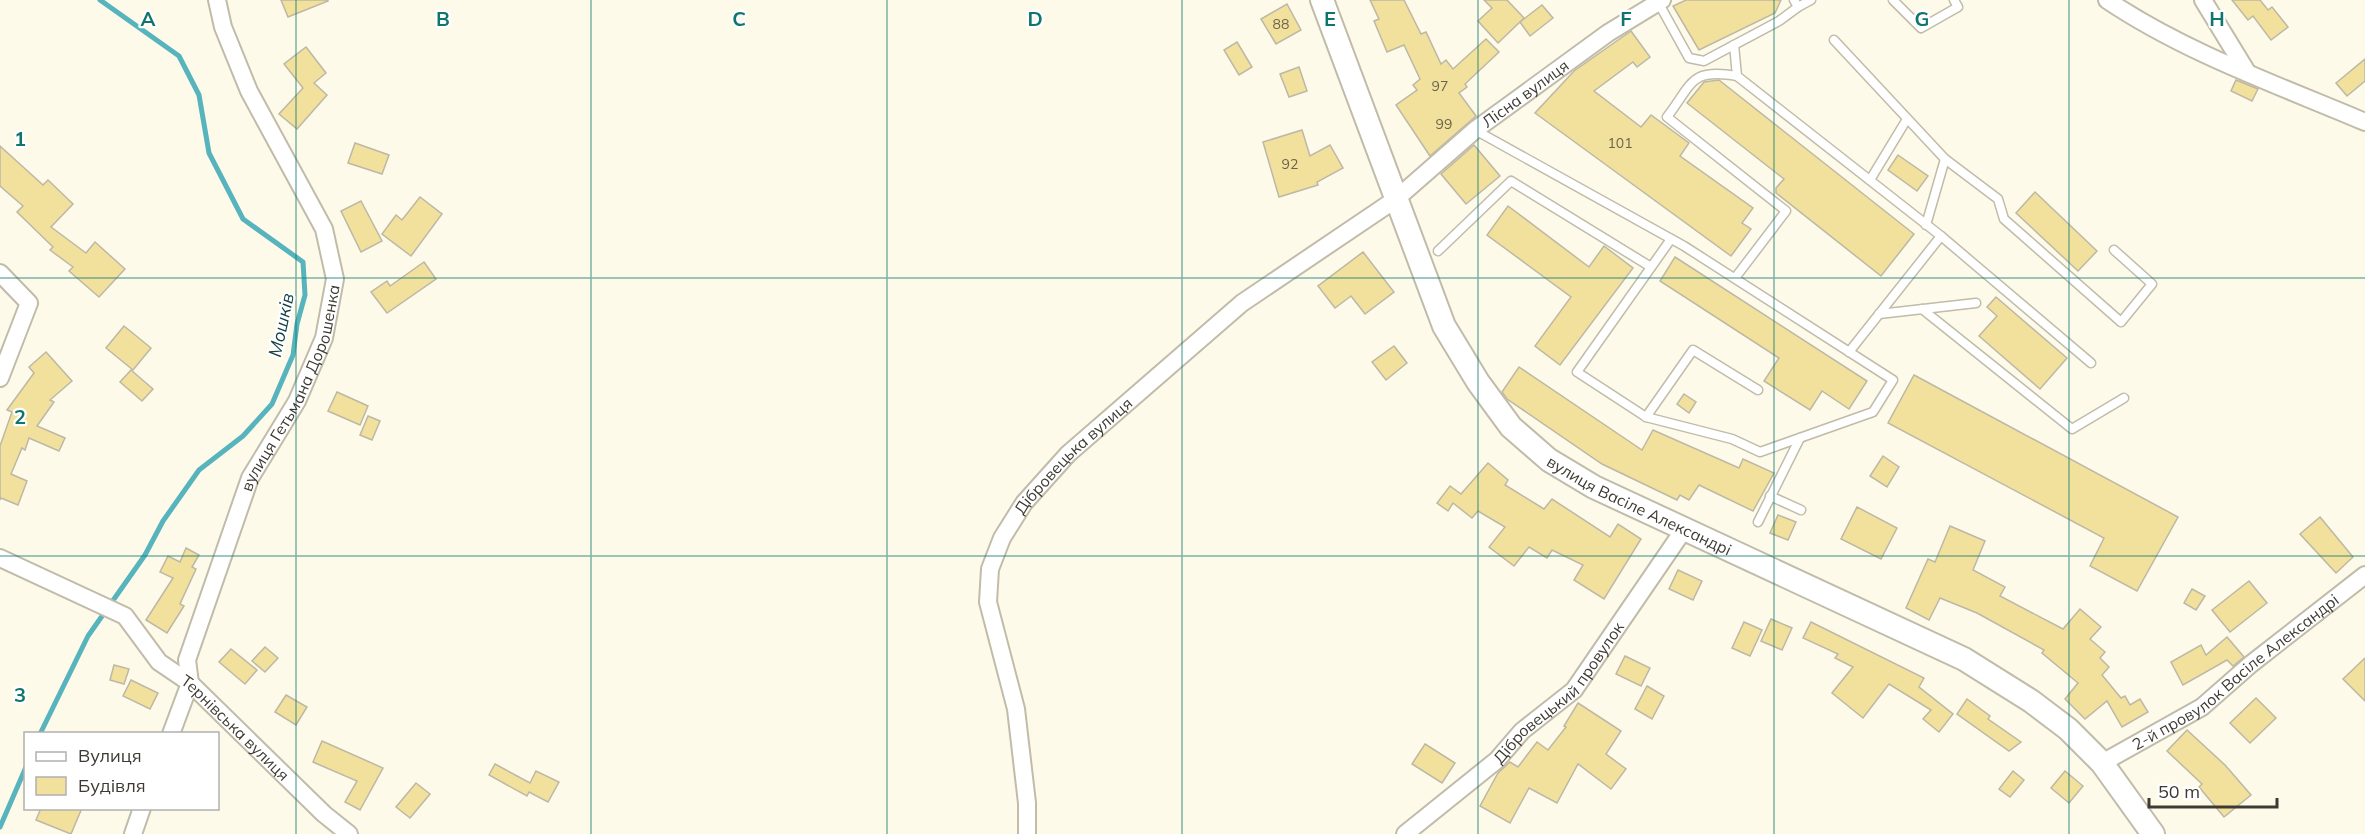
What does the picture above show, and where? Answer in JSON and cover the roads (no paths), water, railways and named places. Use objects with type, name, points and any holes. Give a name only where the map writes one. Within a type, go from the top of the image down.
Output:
[{"type":"main road","name":"вулиця Васіле Александрі","points":[[1322,0],[1444,326],[1478,382],[1511,427],[1549,460],[1594,487],[1964,658],[2068,729],[2102,763],[2154,834]]},
{"type":"street","name":"вулиця Гетьмана Дорошенка","points":[[190,683],[187,660],[250,478],[297,401],[324,338],[335,279],[324,229],[249,91],[222,27],[217,0]]},
{"type":"street","points":[[2107,0],[2162,33],[2365,122]]},
{"type":"street","points":[[2203,0],[2247,72]]},
{"type":"street","name":"Лісна вулиця","points":[[1396,199],[1475,130],[1608,33],[1660,1]]},
{"type":"street","name":"Дібровецька вулиця","points":[[1028,834],[1027,803],[1016,709],[988,602],[990,569],[1002,538],[1024,503],[1068,454],[1242,303],[1396,199]]},
{"type":"street","points":[[0,273],[29,303],[0,378]]},
{"type":"street","name":"Дібровецький провулок","points":[[1405,834],[1497,760],[1522,731],[1574,690],[1685,528]]},
{"type":"street","name":"Тернівська вулиця","points":[[0,558],[125,616],[159,662],[190,683],[284,772],[324,814],[349,834]]},
{"type":"street","name":"2-й провулок Васіле Александрі","points":[[2102,763],[2202,707],[2250,664],[2365,575]]},
{"type":"street","points":[[172,732],[190,683]]},
{"type":"street","points":[[133,834],[141,810]]},
{"type":"lane","points":[[1660,1],[1689,58],[1704,61],[1779,21],[1796,4],[1811,0]]},
{"type":"lane","points":[[1893,0],[1921,28],[1958,8],[1954,0]]},
{"type":"lane","points":[[1834,40],[1945,159],[1998,199],[2004,219],[2121,322],[2152,284],[2114,250]]},
{"type":"lane","points":[[1734,45],[1737,76]]},
{"type":"lane","points":[[1735,278],[1786,211],[1667,117],[1698,77],[1711,72],[1737,76],[1941,236],[2091,363]]},
{"type":"lane","points":[[1870,180],[1908,119]]},
{"type":"lane","points":[[1475,130],[1671,239],[1893,380],[1873,412],[1760,452],[1732,439],[1646,417],[1577,372],[1671,239]]},
{"type":"lane","points":[[1926,225],[1945,159]]},
{"type":"lane","points":[[1438,251],[1511,181],[1651,267]]},
{"type":"lane","points":[[1849,352],[1941,236]]},
{"type":"lane","points":[[1879,314],[1976,303]]},
{"type":"lane","points":[[1922,309],[2072,429],[2124,398]]},
{"type":"lane","points":[[1646,417],[1693,350],[1758,390]]},
{"type":"lane","points":[[1758,522],[1800,438]]},
{"type":"lane","points":[[1770,496],[1801,510]]},
{"type":"waterway","name":"Мошків","points":[[41,732],[88,636],[145,555],[163,521],[199,470],[243,436],[272,404],[293,355],[297,324],[305,295],[303,262],[243,219],[209,153],[199,95],[179,56],[100,0]]},
{"type":"waterway","name":"Мошків","points":[[0,827],[24,772]]}]
